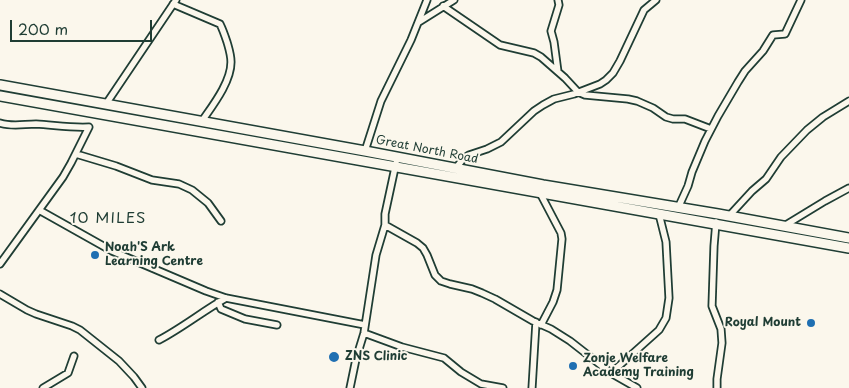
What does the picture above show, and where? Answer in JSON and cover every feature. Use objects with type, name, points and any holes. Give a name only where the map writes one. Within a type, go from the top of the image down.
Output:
[{"type":"highway","name":"Great North Road","points":[[0,86],[398,156],[543,185],[849,238]]},
{"type":"highway","name":"Great North Road","points":[[0,96],[849,248]]},
{"type":"street","points":[[365,150],[381,101],[419,22],[427,0]]},
{"type":"street","points":[[419,22],[454,0]]},
{"type":"street","points":[[558,0],[559,5],[551,31],[558,72]]},
{"type":"street","points":[[456,168],[469,155],[501,142],[543,105],[554,99],[600,84],[606,80],[620,61],[644,10],[656,0]]},
{"type":"street","points":[[678,208],[711,129],[738,82],[763,51],[770,37],[776,34],[785,34],[801,0]]},
{"type":"street","points":[[106,104],[175,2],[220,24],[229,50],[230,70],[225,83],[202,121]]},
{"type":"street","points":[[444,6],[500,45],[534,53],[548,62],[578,92],[585,95],[628,99],[644,103],[666,117],[685,119],[711,129]]},
{"type":"street","points":[[728,216],[766,179],[781,157],[807,130],[822,117],[849,101]]},
{"type":"street","points":[[0,123],[7,125],[35,124],[74,128],[89,127],[63,177],[0,264]]},
{"type":"street","points":[[76,154],[116,166],[158,182],[179,184],[192,190],[208,203],[221,220]]},
{"type":"street","points":[[353,387],[356,359],[364,333],[376,255],[385,225],[398,156]]},
{"type":"street","points":[[784,226],[849,188]]},
{"type":"street","points":[[532,388],[539,323],[553,302],[557,290],[562,239],[540,193]]},
{"type":"street","points":[[39,210],[112,251],[206,292],[226,298],[365,325]]},
{"type":"street","points":[[611,373],[659,330],[668,311],[666,242],[659,214]]},
{"type":"street","points":[[717,388],[722,343],[721,329],[712,306],[714,246],[718,214]]},
{"type":"street","points":[[385,225],[423,248],[435,275],[440,281],[482,293],[562,335],[611,373],[637,388]]},
{"type":"street","points":[[0,294],[26,310],[80,330],[119,361],[142,388]]},
{"type":"street","points":[[159,340],[226,298]]},
{"type":"street","points":[[218,302],[221,309],[237,316],[277,325]]},
{"type":"street","points":[[364,333],[402,347],[444,358],[461,372],[481,384],[503,388]]},
{"type":"street","points":[[43,388],[68,373],[74,356]]},
{"type":"place","name":"Noah'S Ark Learning Centre","points":[[95,255]]},
{"type":"place","name":"Royal Mount","points":[[811,323]]},
{"type":"place","name":"ZNS Clinic","points":[[334,357]]},
{"type":"place","name":"Zonje Welfare Academy Training","points":[[573,366]]},
{"type":"district","name":"10 MILES","points":[[108,219]]}]
